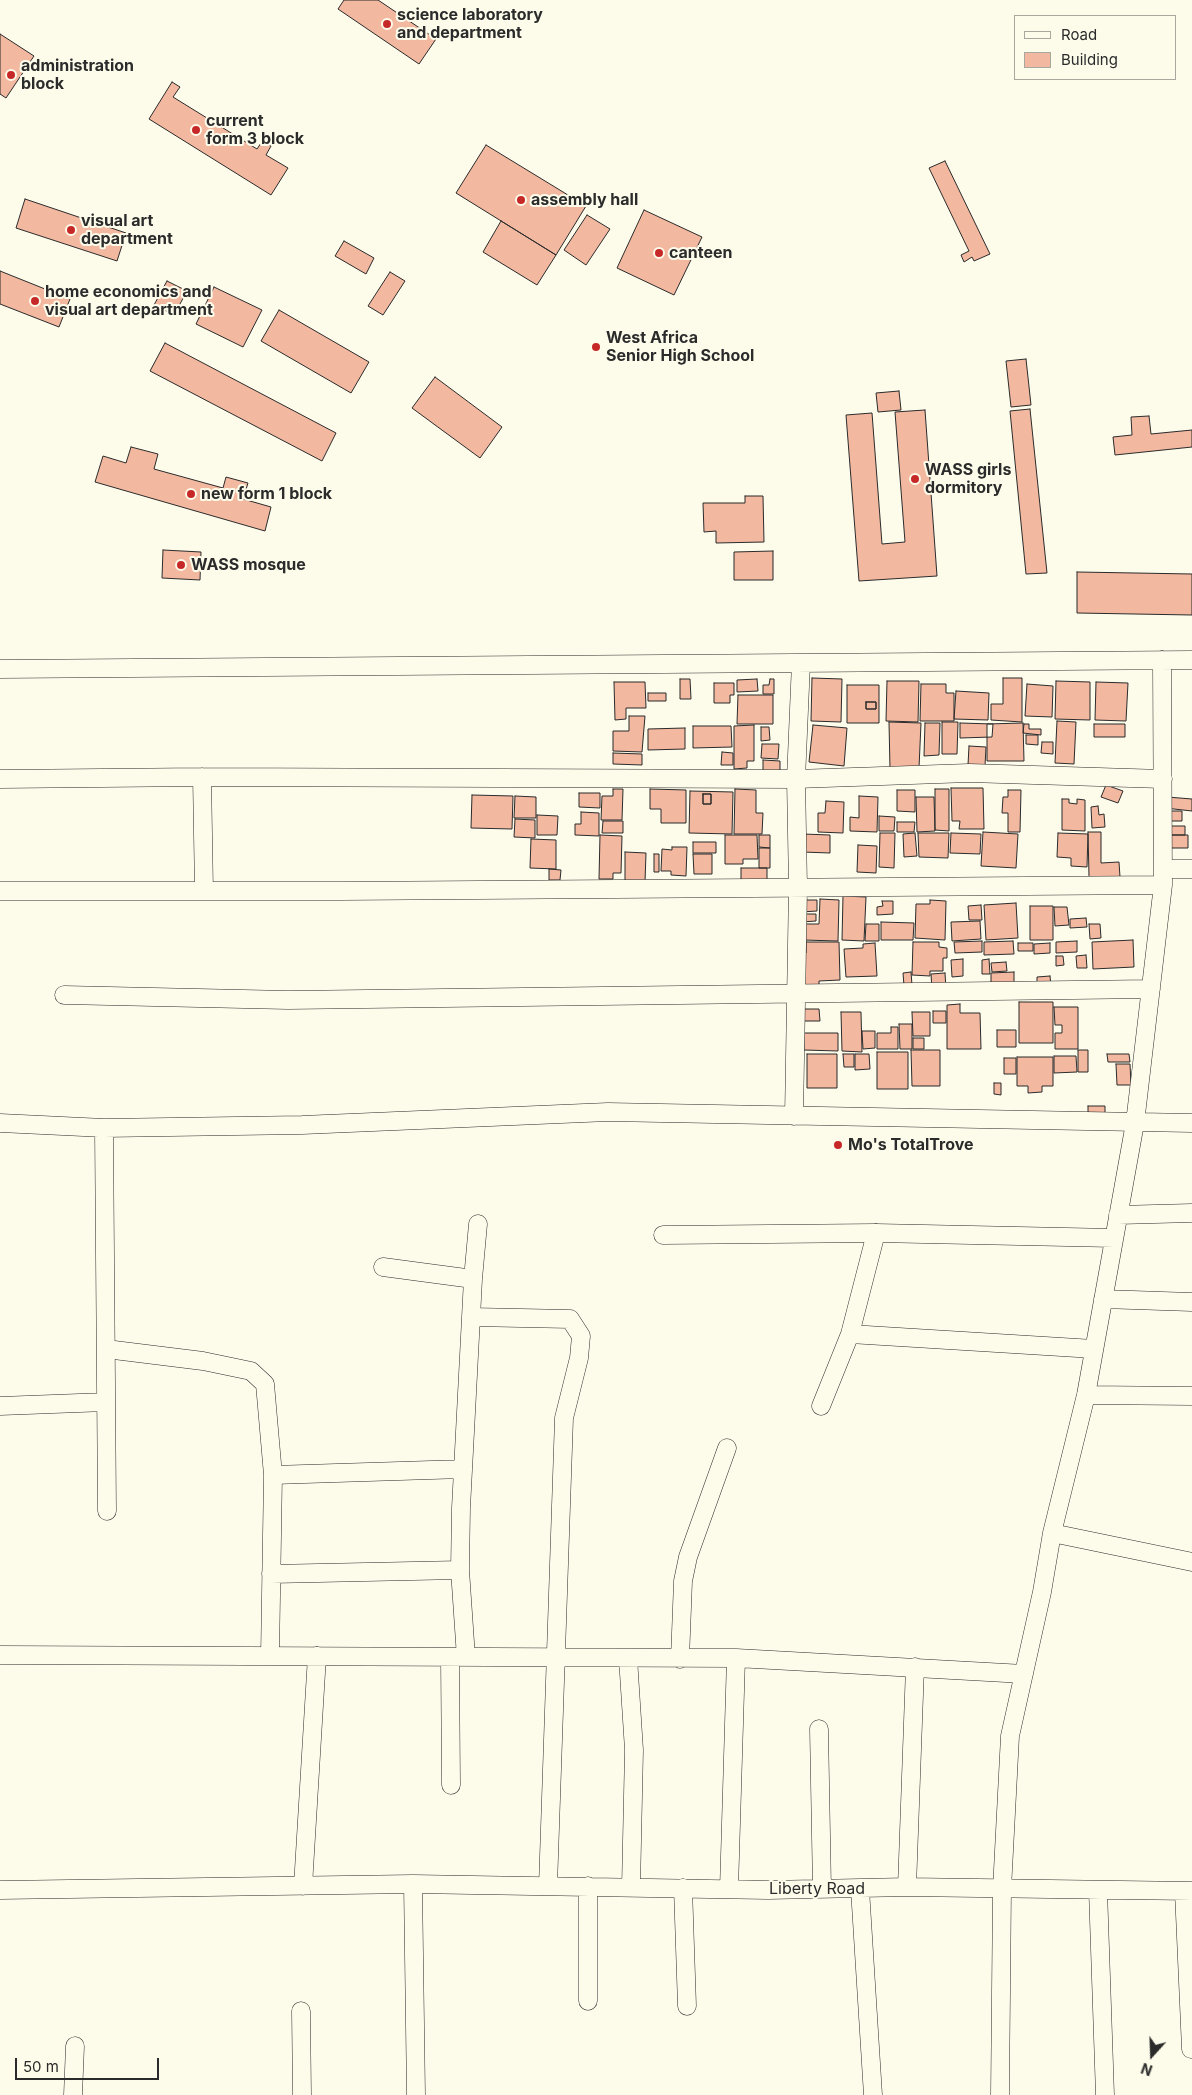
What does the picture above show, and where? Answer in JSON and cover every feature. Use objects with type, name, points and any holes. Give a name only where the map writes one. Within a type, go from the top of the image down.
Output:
[{"type":"street","points":[[1000,2095],[1002,1889],[1010,1736],[1042,1592],[1052,1533],[1086,1395],[1136,1123],[1163,877],[1162,660]]},
{"type":"street","points":[[0,669],[1192,660]]},
{"type":"street","points":[[794,1116],[798,887],[796,779],[801,663]]},
{"type":"street","points":[[0,778],[796,779],[969,773],[1163,779]]},
{"type":"street","points":[[202,777],[204,891]]},
{"type":"street","points":[[0,891],[798,887],[1163,877],[1192,869]]},
{"type":"street","points":[[64,995],[288,1000],[1151,989]]},
{"type":"street","points":[[0,1123],[104,1128],[302,1125],[608,1112],[1192,1123]]},
{"type":"street","points":[[104,1128],[107,1511]]},
{"type":"street","points":[[1118,1215],[1192,1214]]},
{"type":"street","points":[[451,1785],[458,1657],[463,1469],[472,1317],[472,1279],[478,1224]]},
{"type":"street","points":[[663,1235],[876,1233],[1114,1238]]},
{"type":"street","points":[[821,1406],[850,1334],[876,1233]]},
{"type":"street","points":[[382,1267],[472,1279]]},
{"type":"street","points":[[1103,1299],[1192,1302]]},
{"type":"street","points":[[472,1317],[570,1319],[581,1336],[579,1358],[564,1418],[548,1886]]},
{"type":"street","points":[[850,1334],[1094,1349]]},
{"type":"street","points":[[106,1349],[203,1361],[251,1371],[266,1384],[273,1475],[270,1656]]},
{"type":"street","points":[[1086,1395],[1192,1396]]},
{"type":"street","points":[[0,1406],[106,1402]]},
{"type":"street","points":[[680,1658],[683,1581],[688,1557],[727,1448]]},
{"type":"street","points":[[273,1475],[463,1469]]},
{"type":"street","points":[[1052,1533],[1192,1562]]},
{"type":"street","points":[[271,1574],[460,1570]]},
{"type":"street","points":[[0,1655],[736,1658],[1024,1674]]},
{"type":"street","points":[[303,1886],[317,1656]]},
{"type":"street","points":[[628,1658],[634,1750],[631,1887]]},
{"type":"street","points":[[729,1889],[736,1658]]},
{"type":"street","points":[[907,1887],[915,1667]]},
{"type":"street","points":[[819,1729],[822,1889]]},
{"type":"street","points":[[413,1884],[416,2095]]},
{"type":"street","name":"Liberty Road","points":[[0,1890],[413,1884],[729,1889],[907,1887],[1188,1891]]},
{"type":"street","points":[[588,1886],[588,2001]]},
{"type":"street","points":[[683,1888],[687,2006]]},
{"type":"street","points":[[860,1889],[873,2095]]},
{"type":"street","points":[[1098,1890],[1105,2095]]},
{"type":"street","points":[[1188,1891],[1191,2049]]},
{"type":"street","points":[[301,2012],[302,2095]]},
{"type":"street","points":[[73,2095],[75,2046]]},
{"type":"building","name":"science laboratory and department","points":[[344,0],[378,0],[436,39],[419,64],[338,9]]},
{"type":"building","name":"administration block","points":[[0,34],[34,56],[6,98],[0,94]]},
{"type":"building","name":"current form 3 block","points":[[172,82],[180,87],[173,97],[257,149],[263,140],[271,146],[266,155],[288,168],[271,195],[149,119]]},
{"type":"building","name":"assembly hall","points":[[486,145],[586,206],[556,255],[456,193]]},
{"type":"building","points":[[945,161],[990,254],[974,261],[972,257],[964,262],[961,255],[969,251],[929,168]]},
{"type":"building","name":"visual art department","points":[[25,199],[126,233],[117,261],[16,228]]},
{"type":"building","name":"canteen","points":[[644,210],[702,237],[674,295],[617,268]]},
{"type":"building","points":[[587,215],[610,229],[586,265],[564,250]]},
{"type":"building","points":[[501,221],[556,255],[537,285],[483,252]]},
{"type":"building","points":[[344,241],[374,258],[366,274],[335,256]]},
{"type":"building","name":"home economics and visual art department","points":[[0,271],[70,299],[59,327],[0,304]]},
{"type":"building","points":[[390,272],[405,281],[383,315],[368,306]]},
{"type":"building","points":[[167,281],[187,291],[174,315],[154,305]]},
{"type":"building","points":[[214,287],[262,310],[243,347],[196,324]]},
{"type":"building","points":[[279,310],[369,362],[351,393],[261,341]]},
{"type":"building","points":[[165,343],[336,433],[322,461],[150,371]]},
{"type":"building","points":[[1026,359],[1031,405],[1011,407],[1006,361]]},
{"type":"building","points":[[435,377],[502,427],[480,458],[412,408]]},
{"type":"building","points":[[899,391],[901,410],[878,412],[876,393]]},
{"type":"building","points":[[1030,409],[1047,573],[1026,574],[1010,411]]},
{"type":"building","name":"WASS girls dormitory","points":[[925,410],[937,576],[859,581],[846,415],[872,413],[882,544],[905,542],[895,412]]},
{"type":"building","points":[[1149,416],[1151,434],[1192,430],[1192,447],[1115,455],[1113,437],[1132,435],[1131,417]]},
{"type":"building","name":"new form 1 block","points":[[131,447],[158,454],[154,469],[223,488],[226,477],[248,483],[243,499],[271,507],[265,531],[95,482],[103,456],[126,463]]},
{"type":"building","points":[[745,496],[763,496],[764,542],[716,543],[716,531],[704,532],[703,503],[745,503]]},
{"type":"building","name":"WASS mosque","points":[[163,550],[201,552],[200,580],[162,578]]},
{"type":"building","points":[[773,551],[773,580],[734,580],[734,552]]},
{"type":"building","points":[[1077,572],[1192,574],[1192,615],[1077,613]]},
{"type":"building","points":[[812,678],[842,679],[841,722],[811,721]]},
{"type":"building","points":[[1003,678],[1022,678],[1022,722],[991,720],[991,704],[1003,704]]},
{"type":"building","points":[[680,679],[690,679],[691,699],[680,699]]},
{"type":"building","points":[[757,679],[758,691],[737,692],[737,680]]},
{"type":"building","points":[[770,679],[774,679],[774,694],[763,694],[763,685],[769,685]]},
{"type":"building","points":[[887,681],[919,681],[918,722],[886,721]]},
{"type":"building","points":[[1056,681],[1090,682],[1090,720],[1055,719]]},
{"type":"building","points":[[614,682],[645,682],[646,708],[626,708],[626,719],[615,720]]},
{"type":"building","points":[[1096,682],[1128,683],[1126,721],[1095,720]]},
{"type":"building","points":[[714,683],[734,683],[734,695],[730,695],[730,703],[714,703]]},
{"type":"building","points":[[921,684],[946,684],[946,693],[954,693],[954,721],[920,721]]},
{"type":"building","points":[[1027,684],[1053,686],[1052,717],[1025,716]]},
{"type":"building","points":[[847,685],[879,685],[879,723],[847,723]],"holes":[[[866,702],[876,702],[876,709],[866,709]]]},
{"type":"building","points":[[956,691],[989,693],[988,720],[954,719]]},
{"type":"building","points":[[648,693],[666,693],[666,701],[648,701]]},
{"type":"building","points":[[738,695],[773,695],[773,724],[737,724]]},
{"type":"building","points":[[866,702],[876,702],[876,709],[866,709]]},
{"type":"building","points":[[629,716],[645,716],[642,752],[613,751],[613,731],[629,731]]},
{"type":"building","points":[[1057,721],[1076,722],[1074,764],[1055,763]]},
{"type":"building","points":[[889,722],[921,723],[919,768],[890,769]]},
{"type":"building","points":[[942,722],[958,722],[957,754],[942,754]]},
{"type":"building","points":[[925,723],[940,723],[939,755],[924,756]]},
{"type":"building","points":[[960,723],[993,724],[992,737],[960,738]]},
{"type":"building","points":[[1023,723],[1024,761],[987,761],[987,724]]},
{"type":"building","points":[[1024,724],[1029,724],[1029,729],[1041,729],[1041,735],[1023,733]]},
{"type":"building","points":[[1094,724],[1125,724],[1125,737],[1094,737]]},
{"type":"building","points":[[754,725],[754,761],[747,761],[747,768],[734,769],[734,726]]},
{"type":"building","points":[[813,725],[847,728],[844,766],[809,762]]},
{"type":"building","points":[[693,726],[731,726],[732,747],[693,748]]},
{"type":"building","points":[[761,727],[769,727],[770,740],[761,741]]},
{"type":"building","points":[[685,728],[685,749],[648,750],[648,729]]},
{"type":"building","points":[[1026,735],[1038,735],[1038,745],[1026,744]]},
{"type":"building","points":[[1042,742],[1053,742],[1053,754],[1041,753]]},
{"type":"building","points":[[762,744],[779,744],[778,759],[761,758]]},
{"type":"building","points":[[969,746],[986,747],[985,766],[968,765]]},
{"type":"building","points":[[722,752],[733,753],[733,765],[721,765]]},
{"type":"building","points":[[613,753],[642,754],[642,765],[613,764]]},
{"type":"building","points":[[763,760],[780,761],[780,774],[763,774]]},
{"type":"building","points":[[1106,785],[1123,791],[1118,803],[1101,797]]},
{"type":"building","points":[[951,788],[983,788],[984,829],[959,829],[960,821],[952,821]]},
{"type":"building","points":[[613,789],[623,789],[622,820],[601,820],[602,796],[613,796]]},
{"type":"building","points":[[650,789],[686,790],[686,823],[661,823],[661,809],[650,809]]},
{"type":"building","points":[[735,789],[756,790],[756,813],[763,813],[762,834],[734,834]]},
{"type":"building","points":[[935,789],[949,789],[949,831],[935,830]]},
{"type":"building","points":[[897,790],[915,790],[915,812],[897,811]]},
{"type":"building","points":[[1008,790],[1021,790],[1020,832],[1008,832],[1008,813],[1002,813],[1003,797],[1008,797]]},
{"type":"building","points":[[690,791],[733,792],[732,834],[689,833]],"holes":[[[703,794],[711,794],[711,804],[703,804]]]},
{"type":"building","points":[[579,793],[600,793],[600,808],[579,807]]},
{"type":"building","points":[[703,794],[711,794],[711,804],[703,804]]},
{"type":"building","points":[[472,795],[513,796],[512,829],[471,828]]},
{"type":"building","points":[[515,796],[536,797],[536,818],[514,818]]},
{"type":"building","points":[[859,796],[878,797],[877,832],[850,831],[850,817],[859,818]]},
{"type":"building","points":[[916,797],[934,797],[935,831],[917,832]]},
{"type":"building","points":[[1167,797],[1192,799],[1192,811],[1165,808]]},
{"type":"building","points":[[1062,799],[1069,799],[1069,803],[1077,804],[1077,799],[1085,800],[1085,831],[1062,830]]},
{"type":"building","points":[[826,801],[844,802],[843,833],[818,832],[818,813],[825,813]]},
{"type":"building","points":[[1098,806],[1099,815],[1104,814],[1105,827],[1092,828],[1091,807]]},
{"type":"building","points":[[1168,811],[1182,811],[1182,821],[1168,821]]},
{"type":"building","points":[[581,812],[599,813],[599,836],[575,835],[575,824],[581,824]]},
{"type":"building","points":[[537,815],[558,816],[557,835],[537,835]]},
{"type":"building","points":[[879,816],[895,817],[894,831],[879,831]]},
{"type":"building","points":[[515,819],[535,820],[535,838],[514,837]]},
{"type":"building","points":[[603,821],[623,821],[623,833],[602,833]]},
{"type":"building","points":[[897,822],[915,822],[914,832],[897,832]]},
{"type":"building","points":[[1170,826],[1185,826],[1185,835],[1170,835]]},
{"type":"building","points":[[983,832],[1018,834],[1016,868],[981,866]]},
{"type":"building","points":[[1088,832],[1101,832],[1101,863],[1119,862],[1120,877],[1089,877]]},
{"type":"building","points":[[880,833],[895,833],[894,868],[879,867]]},
{"type":"building","points":[[915,833],[917,856],[904,857],[903,834]]},
{"type":"building","points":[[918,833],[949,833],[948,858],[919,857]]},
{"type":"building","points":[[951,833],[981,834],[980,854],[950,853]]},
{"type":"building","points":[[1058,833],[1088,834],[1087,867],[1071,866],[1071,858],[1057,857]]},
{"type":"building","points":[[803,834],[830,835],[830,853],[802,852]]},
{"type":"building","points":[[600,835],[622,836],[621,873],[613,873],[613,879],[599,879]]},
{"type":"building","points":[[725,835],[757,835],[758,859],[743,859],[743,864],[725,864]]},
{"type":"building","points":[[759,835],[770,835],[770,848],[759,847]]},
{"type":"building","points":[[1169,835],[1188,835],[1188,848],[1170,848]]},
{"type":"building","points":[[531,839],[556,840],[556,869],[530,868]]},
{"type":"building","points":[[693,842],[716,842],[716,853],[693,853]]},
{"type":"building","points":[[858,845],[877,846],[876,873],[857,872]]},
{"type":"building","points":[[672,847],[687,847],[686,876],[671,875],[671,871],[661,871],[662,849],[672,850]]},
{"type":"building","points":[[759,848],[770,848],[770,868],[759,868]]},
{"type":"building","points":[[625,852],[646,853],[645,882],[625,881]]},
{"type":"building","points":[[654,854],[659,854],[659,872],[654,872]]},
{"type":"building","points":[[693,854],[712,854],[712,874],[694,874]]},
{"type":"building","points":[[741,868],[767,868],[767,880],[741,880]]},
{"type":"building","points":[[549,869],[561,870],[560,880],[549,880]]},
{"type":"building","points":[[843,896],[866,897],[864,941],[842,940]]},
{"type":"building","points":[[820,899],[839,900],[838,941],[803,940],[804,924],[819,924]]},
{"type":"building","points":[[805,900],[817,900],[817,911],[801,912]]},
{"type":"building","points":[[930,900],[946,901],[945,940],[915,938],[916,904],[930,904]]},
{"type":"building","points":[[882,901],[893,901],[893,914],[877,915],[877,907],[883,906]]},
{"type":"building","points":[[1016,903],[1018,938],[986,940],[984,905]]},
{"type":"building","points":[[981,905],[982,920],[969,920],[968,906]]},
{"type":"building","points":[[1030,906],[1053,906],[1053,940],[1030,940]]},
{"type":"building","points":[[1054,907],[1067,907],[1069,925],[1055,926]]},
{"type":"building","points":[[802,914],[816,914],[816,921],[802,922]]},
{"type":"building","points":[[1086,918],[1087,927],[1070,928],[1070,919]]},
{"type":"building","points":[[980,921],[981,939],[952,941],[951,922]]},
{"type":"building","points":[[881,922],[914,923],[913,940],[881,940]]},
{"type":"building","points":[[866,924],[879,924],[879,941],[865,941]]},
{"type":"building","points":[[1089,924],[1100,924],[1101,938],[1090,939]]},
{"type":"building","points":[[1133,940],[1134,967],[1093,969],[1092,942]]},
{"type":"building","points":[[982,941],[982,952],[955,953],[954,942]]},
{"type":"building","points":[[1013,941],[1014,954],[984,955],[984,942]]},
{"type":"building","points":[[1077,941],[1077,952],[1056,953],[1056,942]]},
{"type":"building","points":[[806,942],[839,942],[840,980],[819,981],[819,986],[803,986],[802,953],[806,953]]},
{"type":"building","points":[[913,942],[939,942],[939,947],[947,948],[947,958],[943,958],[943,971],[930,971],[930,976],[912,975]]},
{"type":"building","points":[[875,943],[877,976],[846,977],[844,949],[863,948],[863,944]]},
{"type":"building","points":[[1018,943],[1033,943],[1033,951],[1018,951]]},
{"type":"building","points":[[1050,943],[1050,953],[1034,954],[1034,944]]},
{"type":"building","points":[[1086,955],[1087,968],[1077,968],[1076,956]]},
{"type":"building","points":[[1056,956],[1063,956],[1064,965],[1056,966]]},
{"type":"building","points":[[963,959],[963,976],[952,977],[951,960]]},
{"type":"building","points":[[989,959],[990,974],[982,974],[982,960]]},
{"type":"building","points":[[1006,962],[1007,971],[992,972],[991,963]]},
{"type":"building","points":[[911,972],[912,985],[904,986],[903,973]]},
{"type":"building","points":[[1014,972],[1014,986],[991,986],[991,973]]},
{"type":"building","points":[[945,973],[946,989],[932,990],[931,974]]},
{"type":"building","points":[[1050,976],[1051,986],[1037,986],[1037,977]]},
{"type":"building","points":[[1019,1002],[1053,1002],[1053,1043],[1019,1043]]},
{"type":"building","points":[[960,1004],[960,1013],[980,1013],[981,1049],[947,1049],[947,1005]]},
{"type":"building","points":[[1054,1007],[1078,1007],[1078,1049],[1055,1049],[1055,1033],[1062,1033],[1062,1025],[1055,1025]]},
{"type":"building","points":[[803,1009],[819,1009],[820,1021],[803,1021]]},
{"type":"building","points":[[933,1011],[946,1011],[946,1023],[933,1023]]},
{"type":"building","points":[[841,1012],[861,1012],[862,1052],[842,1051]]},
{"type":"building","points":[[912,1012],[930,1012],[930,1036],[913,1036]]},
{"type":"building","points":[[899,1024],[912,1024],[912,1049],[900,1049]]},
{"type":"building","points":[[891,1027],[898,1027],[898,1049],[877,1049],[877,1033],[891,1033]]},
{"type":"building","points":[[997,1030],[1016,1030],[1016,1047],[997,1047]]},
{"type":"building","points":[[862,1031],[875,1031],[875,1048],[863,1049]]},
{"type":"building","points":[[804,1033],[838,1033],[838,1051],[804,1050]]},
{"type":"building","points":[[913,1038],[924,1038],[924,1049],[913,1049]]},
{"type":"building","points":[[911,1050],[940,1050],[940,1086],[912,1086]]},
{"type":"building","points":[[1078,1050],[1088,1050],[1088,1072],[1078,1072]]},
{"type":"building","points":[[877,1052],[908,1052],[908,1089],[877,1089]]},
{"type":"building","points":[[807,1054],[837,1054],[837,1088],[807,1088]]},
{"type":"building","points":[[843,1054],[854,1054],[854,1067],[844,1067]]},
{"type":"building","points":[[855,1054],[869,1054],[870,1069],[855,1070]]},
{"type":"building","points":[[1107,1054],[1129,1054],[1130,1062],[1108,1062]]},
{"type":"building","points":[[1054,1056],[1076,1056],[1077,1072],[1054,1073]]},
{"type":"building","points":[[1017,1057],[1053,1057],[1053,1086],[1042,1086],[1042,1092],[1028,1093],[1028,1086],[1017,1086]]},
{"type":"building","points":[[1004,1058],[1016,1058],[1016,1074],[1004,1074]]},
{"type":"building","points":[[1116,1064],[1130,1064],[1131,1085],[1117,1085]]},
{"type":"building","points":[[994,1083],[1001,1083],[1001,1095],[994,1094]]},
{"type":"building","points":[[1088,1106],[1105,1106],[1105,1113],[1088,1114]]},
{"type":"place","name":"science laboratory and department","points":[[387,24]]},
{"type":"place","name":"administration block","points":[[11,75]]},
{"type":"place","name":"current form 3 block","points":[[196,130]]},
{"type":"place","name":"assembly hall","points":[[521,200]]},
{"type":"place","name":"visual art department","points":[[71,230]]},
{"type":"place","name":"canteen","points":[[659,253]]},
{"type":"place","name":"home economics and visual art department","points":[[35,301]]},
{"type":"place","name":"West Africa Senior High School","points":[[596,347]]},
{"type":"place","name":"WASS girls dormitory","points":[[915,479]]},
{"type":"place","name":"new form 1 block","points":[[191,494]]},
{"type":"place","name":"WASS mosque","points":[[181,565]]},
{"type":"place","name":"Mo's TotalTrove","points":[[838,1145]]}]
